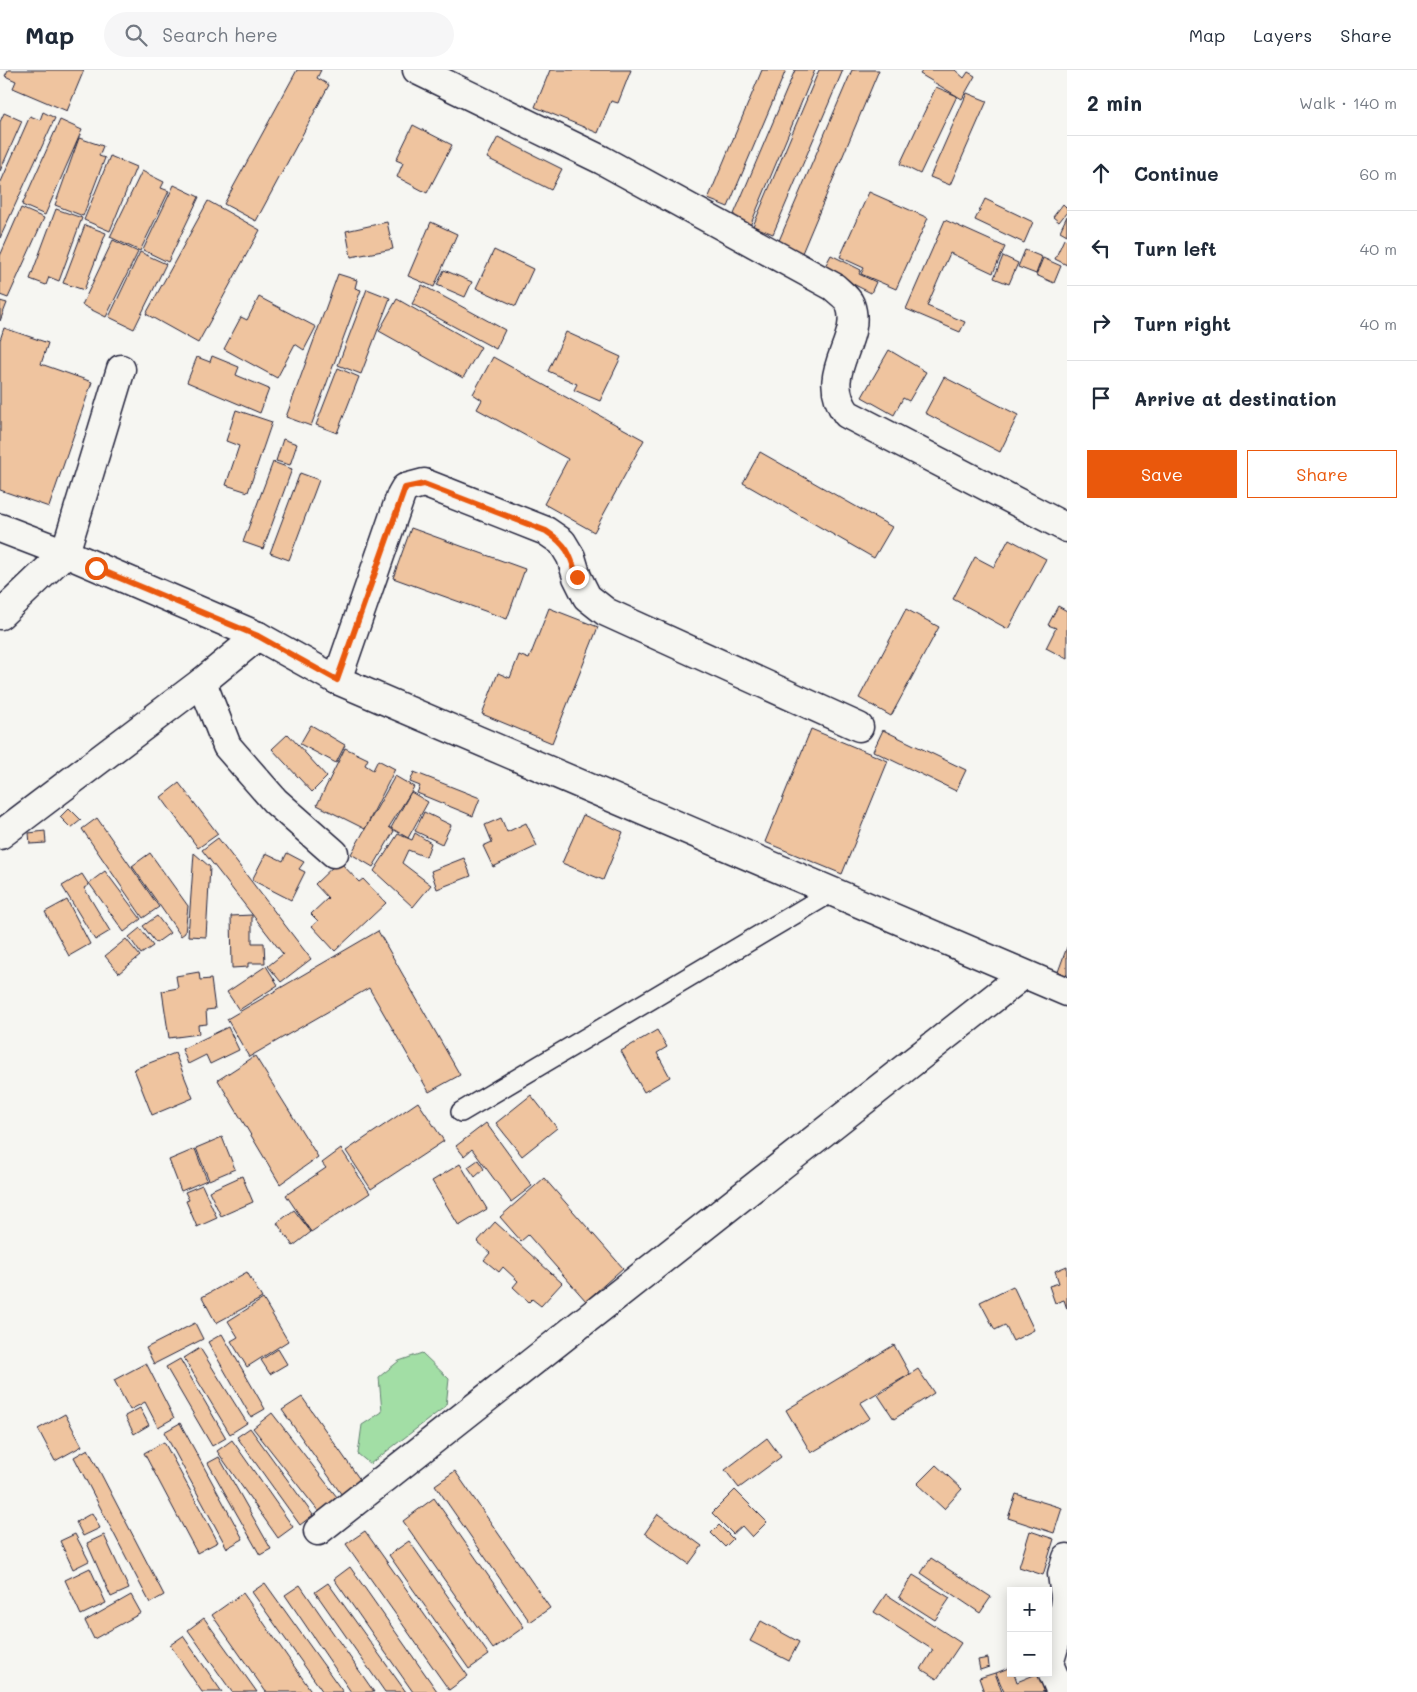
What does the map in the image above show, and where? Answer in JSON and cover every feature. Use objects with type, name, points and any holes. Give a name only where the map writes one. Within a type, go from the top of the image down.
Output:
[{"type":"street","points":[[416,70],[602,160],[834,287],[850,302],[853,321],[837,370],[836,391],[840,404],[848,414],[1067,528]]},
{"type":"street","points":[[0,615],[65,554],[121,369]]},
{"type":"street","points":[[337,680],[401,495],[405,488],[424,484],[546,531],[562,542],[571,557],[577,577],[587,597],[606,612],[859,727]]},
{"type":"street","points":[[0,528],[258,636],[337,680],[1023,975],[1067,992]]},
{"type":"street","points":[[0,835],[202,682],[258,636]]},
{"type":"street","points":[[202,682],[227,746],[275,801],[334,854]]},
{"type":"street","points":[[318,1531],[1023,975]]},
{"type":"street","points":[[1061,1692],[1049,1664],[1065,1616],[1062,1574],[1067,1558]]},
{"type":"lane","points":[[461,1112],[832,892]]},
{"type":"green space","points":[[422,1353],[449,1379],[446,1406],[370,1464],[358,1454],[362,1425],[382,1412],[379,1377],[399,1361]]},
{"type":"building","points":[[8,70],[84,70],[67,111],[13,88],[16,81],[5,76]]},
{"type":"building","points":[[297,70],[321,70],[317,78],[329,85],[256,221],[224,204]]},
{"type":"building","points":[[550,70],[631,70],[618,103],[611,101],[598,133],[535,107]]},
{"type":"building","points":[[762,70],[786,70],[728,207],[708,199]]},
{"type":"building","points":[[795,70],[815,70],[750,226],[732,219]]},
{"type":"building","points":[[819,70],[843,70],[773,234],[753,226]]},
{"type":"building","points":[[852,70],[879,70],[802,253],[778,243]]},
{"type":"building","points":[[923,70],[955,70],[964,78],[968,72],[975,76],[962,99],[920,74]]},
{"type":"building","points":[[936,87],[957,96],[920,174],[900,164]]},
{"type":"building","points":[[967,93],[987,101],[950,185],[930,177]]},
{"type":"building","points":[[43,112],[55,118],[0,238],[0,184],[30,116],[40,120]]},
{"type":"building","points":[[4,113],[22,121],[0,171],[0,122]]},
{"type":"building","points":[[60,120],[82,130],[45,215],[22,205]]},
{"type":"building","points":[[413,125],[452,145],[427,193],[397,177],[403,163],[396,160]]},
{"type":"building","points":[[498,137],[562,169],[551,190],[487,158]]},
{"type":"building","points":[[79,138],[103,146],[99,156],[105,158],[83,216],[55,205]]},
{"type":"building","points":[[110,156],[136,167],[110,231],[84,220]]},
{"type":"building","points":[[142,171],[164,182],[161,188],[169,191],[140,251],[110,237]]},
{"type":"building","points":[[174,185],[199,197],[168,262],[143,250]]},
{"type":"building","points":[[869,192],[928,218],[896,289],[861,274],[864,268],[840,257]]},
{"type":"building","points":[[985,199],[1033,222],[1024,243],[975,220]]},
{"type":"building","points":[[208,201],[260,230],[198,343],[146,314]]},
{"type":"building","points":[[1063,204],[1067,208],[1067,212],[1059,222],[1053,217]]},
{"type":"building","points":[[21,208],[44,218],[8,298],[0,295],[0,256]]},
{"type":"building","points":[[56,209],[82,218],[59,281],[49,277],[46,285],[30,279]]},
{"type":"building","points":[[1067,216],[1067,235],[1060,231]]},
{"type":"building","points":[[945,220],[1005,247],[993,273],[950,253],[927,306],[965,322],[960,332],[906,309]]},
{"type":"building","points":[[387,222],[393,249],[351,257],[346,231]]},
{"type":"building","points":[[431,222],[457,234],[434,287],[408,276]]},
{"type":"building","points":[[85,225],[106,233],[84,290],[63,283]]},
{"type":"building","points":[[1064,239],[1067,240],[1067,265],[1055,259]]},
{"type":"building","points":[[113,240],[138,252],[106,317],[82,305]]},
{"type":"building","points":[[494,250],[533,269],[516,306],[476,288]]},
{"type":"building","points":[[1025,250],[1042,257],[1036,274],[1018,267]]},
{"type":"building","points":[[140,252],[166,264],[134,329],[109,317]]},
{"type":"building","points":[[831,255],[861,270],[859,274],[876,282],[871,293],[853,284],[851,287],[822,272]]},
{"type":"building","points":[[1003,256],[1018,263],[1009,284],[994,278]]},
{"type":"building","points":[[1043,258],[1061,266],[1054,283],[1036,275]]},
{"type":"building","points":[[444,270],[472,282],[465,297],[437,285]]},
{"type":"building","points":[[338,274],[357,280],[355,288],[361,290],[311,426],[286,417]]},
{"type":"building","points":[[422,285],[505,330],[496,349],[412,304]]},
{"type":"building","points":[[367,289],[390,298],[361,374],[338,365]]},
{"type":"building","points":[[259,297],[316,327],[304,350],[295,344],[277,378],[224,349],[241,317],[247,320]]},
{"type":"building","points":[[397,299],[481,347],[463,378],[379,331]]},
{"type":"building","points":[[0,301],[7,303],[0,321]]},
{"type":"building","points":[[4,328],[48,343],[41,364],[92,382],[49,507],[0,490],[0,340]]},
{"type":"building","points":[[566,332],[621,357],[600,401],[574,390],[577,384],[548,371]]},
{"type":"building","points":[[889,350],[926,372],[909,401],[903,398],[894,415],[862,397]]},
{"type":"building","points":[[212,356],[239,367],[236,375],[269,389],[260,413],[187,382],[197,357],[210,362]]},
{"type":"building","points":[[493,357],[644,440],[594,532],[544,504],[568,459],[477,409],[482,400],[473,394]]},
{"type":"building","points":[[338,368],[359,377],[337,433],[316,425]]},
{"type":"building","points":[[944,377],[1018,415],[1000,452],[925,413]]},
{"type":"building","points":[[236,410],[272,422],[248,492],[226,485],[239,446],[226,441]]},
{"type":"building","points":[[283,439],[297,444],[290,465],[276,461]]},
{"type":"building","points":[[760,452],[892,527],[874,558],[743,483]]},
{"type":"building","points":[[273,462],[292,469],[263,549],[243,542]]},
{"type":"building","points":[[300,473],[319,480],[289,560],[270,553]]},
{"type":"building","points":[[411,528],[525,569],[507,619],[393,578]]},
{"type":"building","points":[[1009,539],[1046,559],[1008,629],[953,599],[975,557],[994,567]]},
{"type":"building","points":[[1058,606],[1067,611],[1067,659],[1046,648],[1056,628],[1048,625]]},
{"type":"building","points":[[549,608],[598,627],[552,743],[482,714],[498,673],[510,678],[519,655],[529,659]]},
{"type":"building","points":[[906,609],[939,627],[891,716],[859,698]]},
{"type":"building","points":[[311,725],[345,745],[336,763],[300,744]]},
{"type":"building","points":[[811,729],[888,761],[842,874],[765,842]]},
{"type":"building","points":[[883,730],[966,770],[956,791],[873,751]]},
{"type":"building","points":[[288,734],[327,777],[312,792],[272,749]]},
{"type":"building","points":[[345,748],[368,759],[365,765],[373,770],[378,760],[395,769],[365,829],[317,805]]},
{"type":"building","points":[[414,772],[480,798],[473,816],[417,793],[420,786],[410,782]]},
{"type":"building","points":[[395,776],[414,787],[389,827],[394,831],[373,867],[351,854]]},
{"type":"building","points":[[179,783],[218,834],[198,848],[161,797]]},
{"type":"building","points":[[411,792],[428,802],[408,838],[391,828]]},
{"type":"building","points":[[69,808],[81,820],[71,828],[60,817]]},
{"type":"building","points":[[424,812],[451,825],[442,844],[415,831]]},
{"type":"building","points":[[583,815],[623,832],[603,880],[562,863]]},
{"type":"building","points":[[97,818],[159,907],[143,918],[82,829]]},
{"type":"building","points":[[501,818],[507,832],[526,823],[537,846],[493,867],[483,846],[492,842],[485,825]]},
{"type":"building","points":[[45,831],[46,843],[30,844],[29,833]]},
{"type":"building","points":[[415,833],[431,843],[426,857],[408,850],[402,863],[431,885],[413,907],[374,871],[398,834],[412,840]]},
{"type":"building","points":[[218,838],[311,959],[281,982],[268,966],[283,954],[202,850]]},
{"type":"building","points":[[150,853],[188,906],[185,933],[181,936],[132,866]]},
{"type":"building","points":[[194,853],[210,867],[206,937],[188,936]]},
{"type":"building","points":[[266,853],[283,861],[287,853],[304,862],[299,869],[305,872],[291,900],[252,880]]},
{"type":"building","points":[[464,858],[471,876],[437,889],[431,871]]},
{"type":"building","points":[[339,861],[359,882],[363,879],[386,903],[335,951],[312,926],[318,921],[311,914],[328,898],[315,884]]},
{"type":"building","points":[[105,871],[141,919],[124,932],[89,883]]},
{"type":"building","points":[[82,874],[89,885],[84,888],[110,931],[95,940],[62,886]]},
{"type":"building","points":[[67,900],[90,944],[69,956],[45,912]]},
{"type":"building","points":[[252,915],[252,943],[264,943],[265,963],[248,963],[248,967],[232,968],[231,916]]},
{"type":"building","points":[[157,916],[170,933],[156,943],[143,926]]},
{"type":"building","points":[[140,928],[153,946],[141,954],[129,937]]},
{"type":"building","points":[[378,931],[460,1075],[429,1092],[369,988],[249,1057],[227,1019]]},
{"type":"building","points":[[126,939],[140,956],[119,973],[105,956]]},
{"type":"building","points":[[1067,947],[1067,975],[1058,972]]},
{"type":"building","points":[[266,966],[278,985],[239,1010],[227,992]]},
{"type":"building","points":[[199,972],[200,980],[211,979],[215,1009],[206,1010],[207,1024],[198,1025],[199,1034],[169,1038],[162,991],[178,988],[176,976]]},
{"type":"building","points":[[228,1027],[239,1050],[210,1064],[206,1055],[188,1064],[182,1049]]},
{"type":"building","points":[[657,1030],[667,1047],[657,1053],[670,1077],[644,1092],[621,1051]]},
{"type":"building","points":[[175,1053],[193,1098],[152,1115],[134,1069]]},
{"type":"building","points":[[255,1056],[318,1157],[280,1184],[218,1080]]},
{"type":"building","points":[[531,1095],[557,1128],[522,1156],[496,1123]]},
{"type":"building","points":[[418,1102],[444,1141],[371,1189],[346,1151]]},
{"type":"building","points":[[486,1123],[532,1186],[511,1202],[472,1149],[464,1156],[456,1146]]},
{"type":"building","points":[[222,1137],[235,1169],[209,1180],[196,1148]]},
{"type":"building","points":[[195,1149],[207,1180],[181,1191],[169,1160]]},
{"type":"building","points":[[341,1149],[370,1193],[311,1232],[286,1195],[326,1168],[322,1163]]},
{"type":"building","points":[[478,1160],[484,1169],[475,1177],[468,1167]]},
{"type":"building","points":[[460,1164],[487,1209],[459,1226],[432,1181]]},
{"type":"building","points":[[242,1176],[253,1202],[221,1216],[209,1191]]},
{"type":"building","points":[[544,1178],[623,1268],[586,1301],[528,1235],[521,1241],[500,1217]]},
{"type":"building","points":[[202,1185],[217,1218],[197,1227],[186,1201],[189,1200],[185,1192]]},
{"type":"building","points":[[294,1210],[311,1232],[293,1246],[277,1223]]},
{"type":"building","points":[[495,1222],[562,1283],[541,1306],[532,1299],[529,1302],[513,1287],[518,1281],[503,1267],[499,1272],[484,1260],[490,1253],[477,1242]]},
{"type":"building","points":[[1067,1266],[1067,1309],[1064,1300],[1055,1303],[1049,1286],[1059,1283],[1055,1271]]},
{"type":"building","points":[[247,1272],[262,1298],[216,1323],[202,1297]]},
{"type":"building","points":[[1013,1286],[1034,1330],[1013,1341],[1005,1325],[995,1330],[980,1302]]},
{"type":"building","points":[[263,1299],[288,1341],[247,1367],[231,1341],[238,1337],[228,1321]]},
{"type":"building","points":[[195,1323],[203,1339],[154,1364],[146,1348]]},
{"type":"building","points":[[222,1334],[265,1409],[251,1417],[208,1342]]},
{"type":"building","points":[[894,1345],[910,1374],[860,1403],[870,1418],[811,1453],[786,1410]]},
{"type":"building","points":[[200,1348],[247,1423],[230,1434],[184,1358]]},
{"type":"building","points":[[278,1349],[287,1364],[270,1374],[261,1360]]},
{"type":"building","points":[[180,1359],[226,1438],[212,1446],[166,1367]]},
{"type":"building","points":[[146,1363],[174,1418],[158,1427],[145,1402],[130,1410],[114,1380]]},
{"type":"building","points":[[918,1369],[934,1393],[894,1419],[878,1395]]},
{"type":"building","points":[[302,1397],[363,1484],[344,1498],[282,1410]]},
{"type":"building","points":[[140,1408],[149,1425],[134,1434],[125,1416]]},
{"type":"building","points":[[272,1413],[337,1497],[319,1512],[253,1428]]},
{"type":"building","points":[[65,1414],[82,1446],[55,1461],[38,1429]]},
{"type":"building","points":[[180,1423],[243,1539],[227,1548],[164,1432]]},
{"type":"building","points":[[250,1428],[313,1515],[300,1525],[237,1437]]},
{"type":"building","points":[[767,1438],[781,1457],[739,1488],[725,1470]]},
{"type":"building","points":[[232,1440],[293,1527],[278,1538],[217,1451]]},
{"type":"building","points":[[164,1442],[218,1542],[197,1553],[144,1453]]},
{"type":"building","points":[[88,1449],[164,1595],[150,1603],[74,1457]]},
{"type":"building","points":[[219,1457],[271,1549],[260,1555],[208,1463]]},
{"type":"building","points":[[936,1465],[962,1489],[944,1509],[917,1484]]},
{"type":"building","points":[[455,1471],[550,1608],[530,1622],[435,1485]]},
{"type":"building","points":[[735,1490],[767,1522],[752,1537],[742,1526],[733,1534],[712,1513]]},
{"type":"building","points":[[1016,1494],[1062,1508],[1054,1533],[1008,1518]]},
{"type":"building","points":[[434,1498],[524,1627],[493,1649],[403,1521]]},
{"type":"building","points":[[92,1513],[100,1528],[83,1536],[76,1522]]},
{"type":"building","points":[[658,1514],[702,1546],[689,1564],[645,1533]]},
{"type":"building","points":[[719,1525],[733,1539],[725,1547],[711,1533]]},
{"type":"building","points":[[365,1531],[468,1676],[449,1690],[346,1544]]},
{"type":"building","points":[[1030,1531],[1054,1539],[1043,1575],[1019,1567]]},
{"type":"building","points":[[75,1534],[89,1561],[73,1569],[60,1541]]},
{"type":"building","points":[[104,1535],[129,1589],[111,1597],[87,1543]]},
{"type":"building","points":[[409,1541],[489,1655],[469,1669],[389,1555]]},
{"type":"building","points":[[931,1558],[991,1597],[980,1613],[921,1573]]},
{"type":"building","points":[[350,1567],[437,1691],[413,1692],[334,1579]]},
{"type":"building","points":[[90,1568],[106,1603],[81,1615],[65,1580]]},
{"type":"building","points":[[913,1575],[950,1598],[935,1620],[899,1597]]},
{"type":"building","points":[[265,1583],[343,1692],[323,1692],[252,1592]]},
{"type":"building","points":[[328,1583],[406,1692],[385,1692],[315,1592]]},
{"type":"building","points":[[300,1585],[374,1692],[351,1692],[285,1595]]},
{"type":"building","points":[[243,1593],[312,1692],[266,1692],[212,1615]]},
{"type":"building","points":[[886,1594],[961,1643],[937,1679],[921,1669],[933,1650],[874,1612]]},
{"type":"building","points":[[131,1595],[141,1613],[94,1639],[85,1621]]},
{"type":"building","points":[[204,1618],[257,1692],[232,1692],[188,1630]]},
{"type":"building","points":[[761,1621],[799,1642],[789,1661],[750,1641]]},
{"type":"building","points":[[183,1636],[222,1692],[202,1692],[170,1645]]},
{"type":"building","points":[[988,1658],[989,1667],[980,1670],[978,1660]]},
{"type":"building","points":[[1007,1669],[1007,1677],[1015,1677],[1017,1682],[1029,1677],[1041,1677],[1047,1690],[1042,1692],[1004,1692],[996,1673]]},
{"type":"building","points":[[995,1673],[1002,1692],[984,1692],[979,1678]]},
{"type":"route","points":[[96,568],[258,636],[337,680],[401,495],[405,488],[413,484],[424,484],[546,531],[562,542],[571,557],[577,577]]}]
